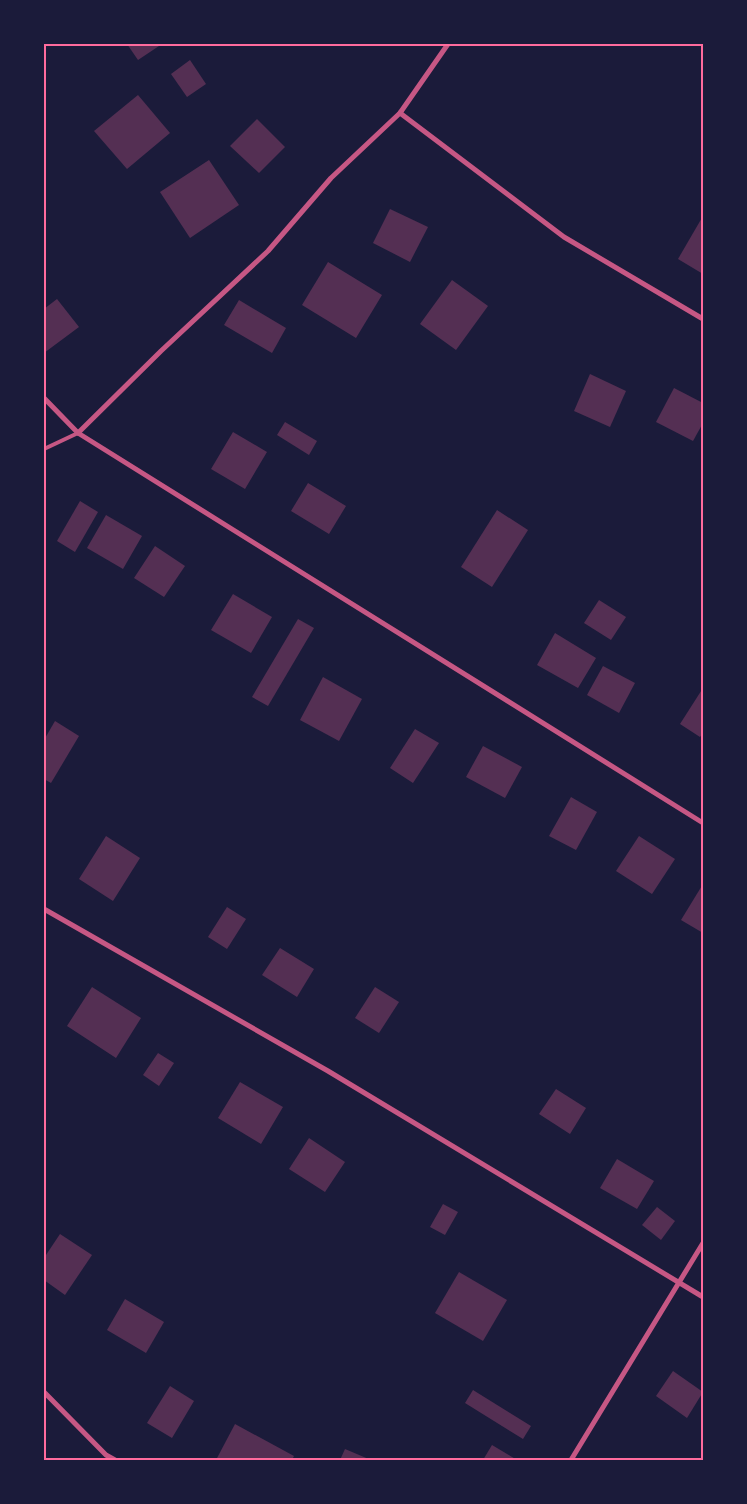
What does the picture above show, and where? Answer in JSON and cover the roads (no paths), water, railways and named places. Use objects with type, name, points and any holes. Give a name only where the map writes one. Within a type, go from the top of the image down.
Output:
[{"type":"street","points":[[78,433],[161,351],[268,251],[331,178],[400,113],[448,44]]},
{"type":"street","points":[[400,113],[564,237],[703,319]]},
{"type":"street","points":[[44,398],[78,433],[703,823]]},
{"type":"street","points":[[44,908],[328,1071],[703,1297]]},
{"type":"street","points":[[571,1460],[703,1243]]},
{"type":"street","points":[[44,1392],[106,1455],[115,1460]]},
{"type":"lane","points":[[44,449],[78,433]]}]
